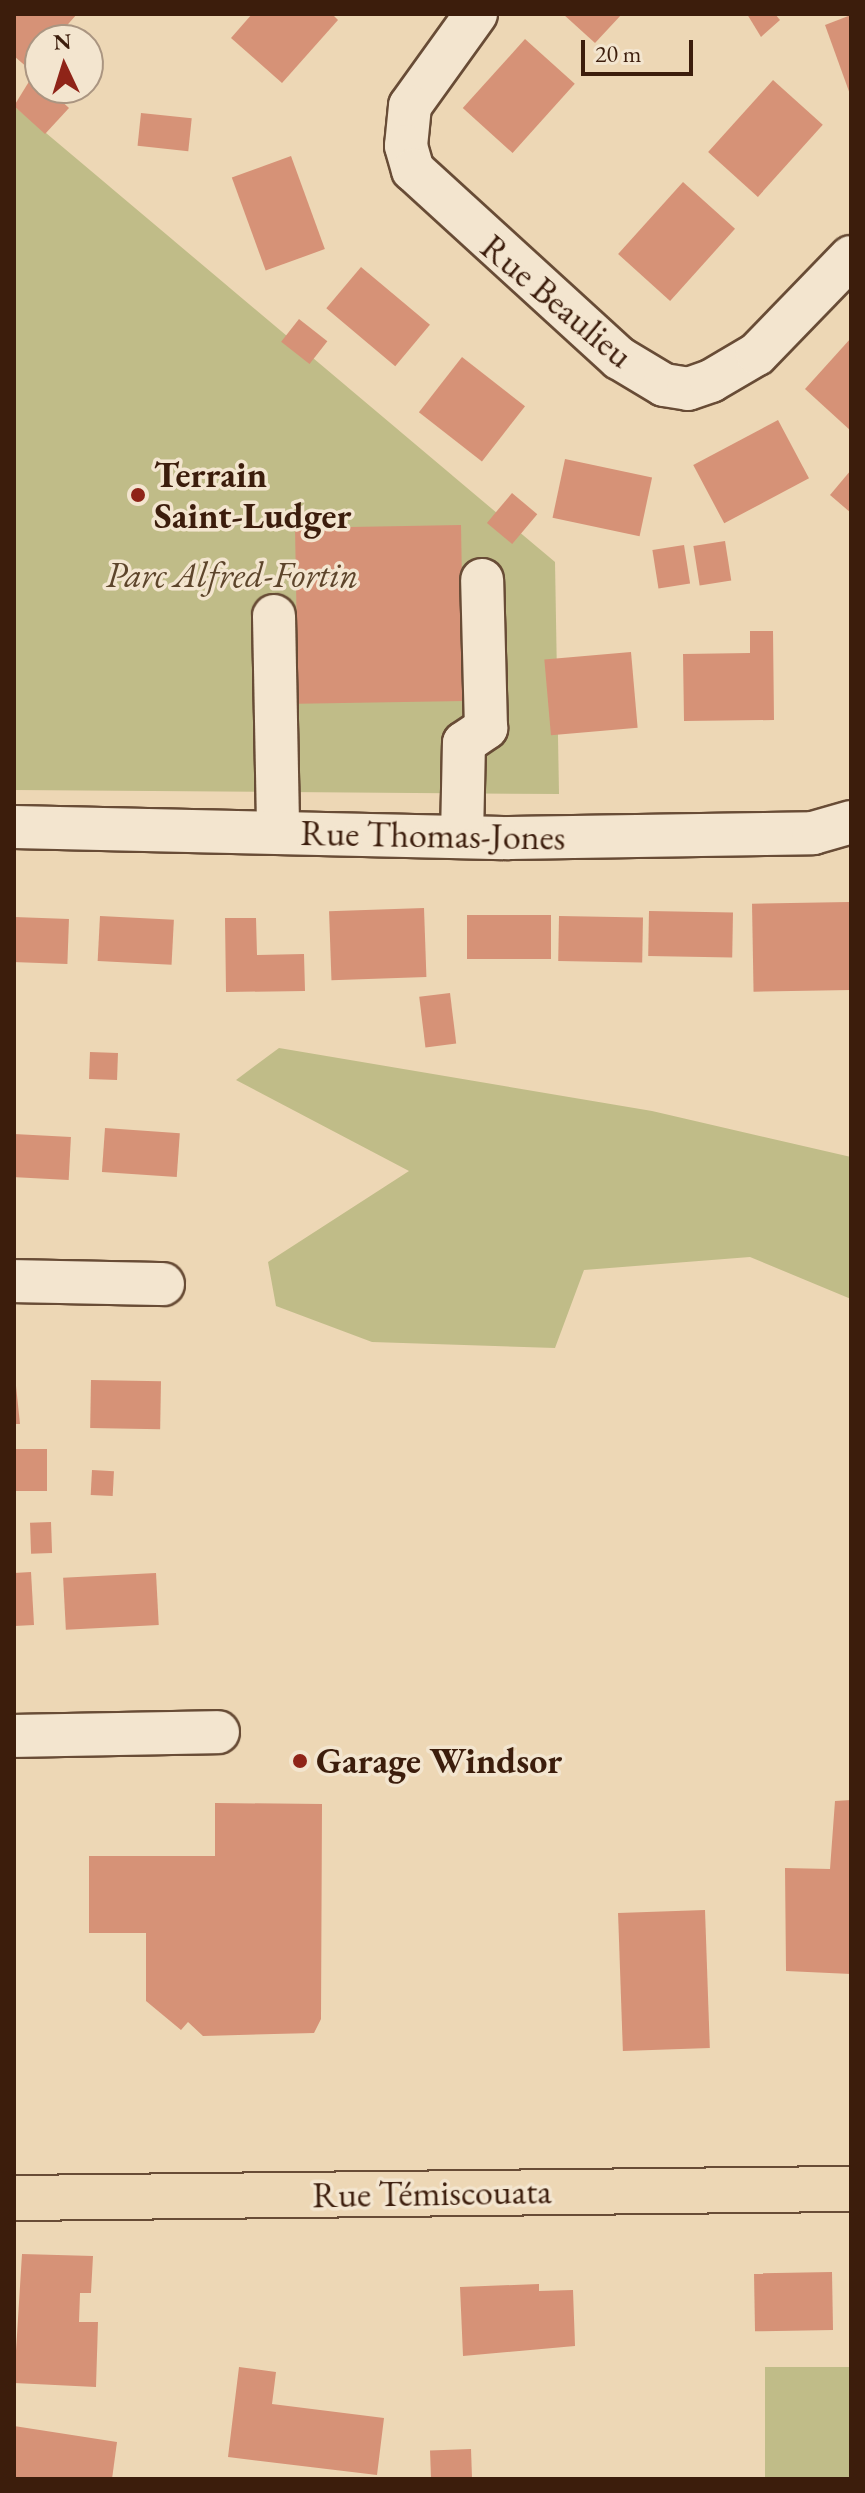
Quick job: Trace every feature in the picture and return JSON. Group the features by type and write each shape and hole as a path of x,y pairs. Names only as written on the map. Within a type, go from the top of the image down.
{"main road":[{"name":"Rue Témiscouata","path":"14,2198 851,2189"}],"street":[{"name":"Rue Beaulieu","path":"476,14 410,106 406,146 413,170 619,358 664,385 688,389 711,381 757,354 851,257"},
{"path":"462,837 464,743 486,728 482,580"},
{"path":"274,616 278,833"},
{"name":"Rue Thomas-Jones","path":"14,827 462,837 813,833 851,822"},
{"path":"14,1281 163,1284"},
{"path":"14,1736 218,1732"}],"green space":[{"name":"Parc Alfred-Fortin","path":"14,106 555,562 559,794 14,790"},
{"path":"279,1048 652,1111 851,1157 851,1299 750,1257 584,1270 555,1348 372,1342 276,1306 268,1262 409,1171 236,1080"},
{"path":"765,2367 851,2367 851,2479 765,2479"}],"building":[{"path":"14,14 77,14 68,24 24,24 24,65 14,56"},
{"path":"252,14 332,14 338,20 282,83 231,38"},
{"path":"563,14 622,14 595,43"},
{"path":"747,14 775,14 780,20 761,37"},
{"path":"851,15 851,97 825,25"},
{"path":"525,39 575,84 513,153 463,108"},
{"path":"773,80 823,125 758,197 708,152"},
{"path":"24,90 24,104 65,104 69,108 45,134 14,106"},
{"path":"141,113 192,118 188,151 138,146"},
{"path":"291,156 325,249 266,271 232,178"},
{"path":"683,182 735,229 670,301 618,254"},
{"path":"361,267 430,325 395,366 326,308"},
{"path":"299,319 327,341 310,364 281,342"},
{"path":"851,338 851,431 805,389"},
{"path":"462,357 525,406 482,461 419,412"},
{"path":"778,420 809,478 724,523 693,465"},
{"path":"565,459 652,478 640,536 553,518"},
{"path":"851,470 851,513 830,495"},
{"path":"512,493 537,514 512,544 487,523"},
{"path":"461,525 464,701 298,704 295,528"},
{"path":"725,541 731,581 700,586 693,546"},
{"path":"684,545 690,584 658,589 652,550"},
{"path":"750,631 773,631 774,720 684,721 683,654 750,653"},
{"path":"631,652 638,728 551,735 544,660"},
{"path":"849,902 851,990 754,992 752,904"},
{"path":"424,908 426,977 331,980 329,911"},
{"path":"649,911 733,912 732,957 648,956"},
{"path":"467,915 551,915 551,959 467,959"},
{"path":"100,916 174,920 172,965 98,961"},
{"path":"559,916 643,917 642,962 558,961"},
{"path":"14,917 69,919 67,964 14,962"},
{"path":"225,918 256,918 257,955 304,954 305,991 226,992"},
{"path":"450,993 456,1044 425,1047 419,997"},
{"path":"90,1052 118,1053 117,1080 89,1079"},
{"path":"105,1128 180,1133 177,1177 102,1172"},
{"path":"14,1134 71,1137 69,1180 14,1177"},
{"path":"14,1367 20,1424 14,1424"},
{"path":"91,1380 161,1381 160,1429 90,1428"},
{"path":"14,1449 47,1449 47,1491 14,1491"},
{"path":"92,1470 114,1471 113,1496 91,1495"},
{"path":"51,1522 52,1553 31,1554 30,1523"},
{"path":"31,1572 34,1625 14,1626 14,1573"},
{"path":"156,1573 159,1625 66,1630 63,1578"},
{"path":"851,1800 851,1974 786,1971 785,1868 830,1869 835,1801"},
{"path":"215,1803 322,1804 321,2019 314,2033 203,2036 188,2022 181,2030 146,2001 146,1933 89,1933 89,1856 215,1856"},
{"path":"705,1910 710,2048 623,2051 618,1913"},
{"path":"22,2254 93,2256 91,2293 80,2293 79,2322 98,2322 96,2387 14,2383"},
{"path":"832,2272 833,2330 755,2331 754,2273"},
{"path":"539,2284 539,2291 573,2290 575,2346 463,2356 460,2287"},
{"path":"239,2367 276,2372 272,2404 384,2418 377,2475 228,2457"},
{"path":"14,2426 117,2442 112,2479 14,2479"},
{"path":"471,2449 472,2479 431,2479 430,2450"}],"place":[{"name":"Terrain Saint-Ludger","path":"138,495"},
{"name":"Garage Windsor","path":"300,1761"}]}
